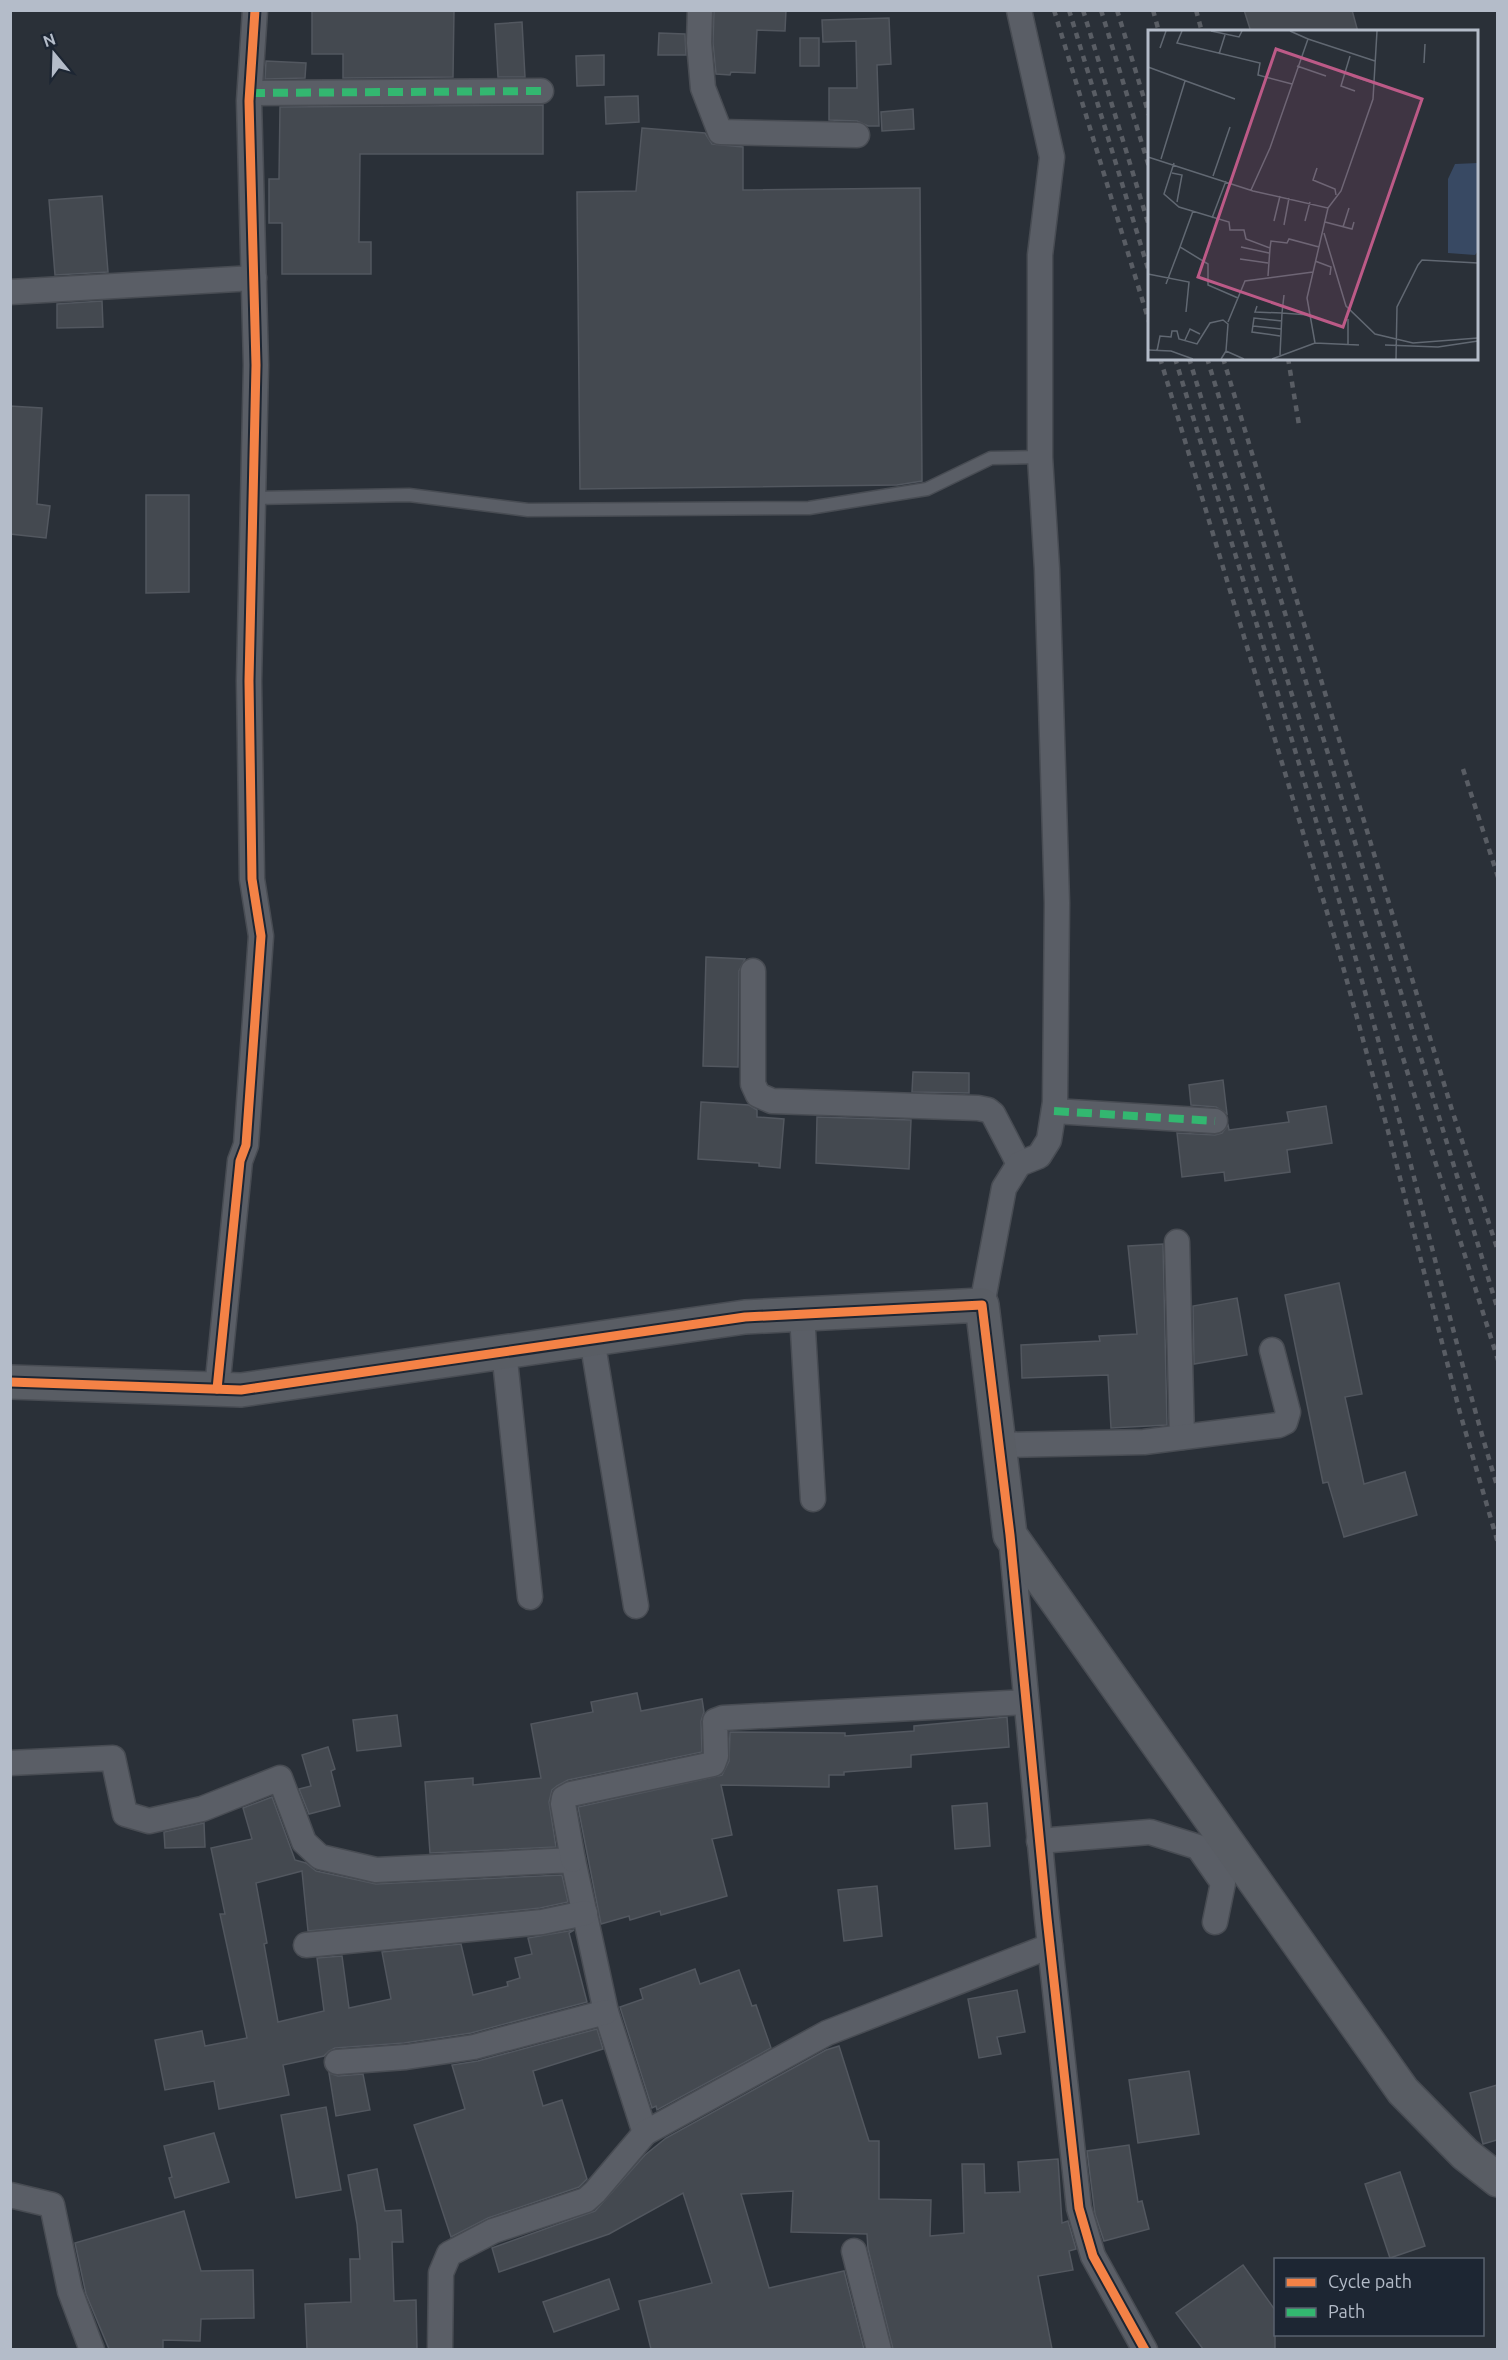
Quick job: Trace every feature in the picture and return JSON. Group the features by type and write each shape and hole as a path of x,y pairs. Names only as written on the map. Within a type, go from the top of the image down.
{"street":[{"path":"217,1389 240,1161 246,1145 261,936 252,868 249,681 256,365 250,93 255,10"},
{"path":"700,10 699,43 703,88 720,132 857,135"},
{"path":"1019,10 1052,157 1040,255 1040,457 1047,569 1057,903 1054,1111 1049,1140 1039,1156 1019,1164 1004,1188 982,1305 1011,1535 1039,1841 1078,2208 1093,2256 1145,2349"},
{"path":"250,93 541,90"},
{"path":"10,292 254,278"},
{"path":"753,971 753,1084 758,1095 772,1101 988,1110 993,1114 1019,1164"},
{"path":"1054,1111 1215,1121"},
{"path":"1177,1242 1182,1437"},
{"path":"10,1382 241,1390 745,1317 982,1305"},
{"path":"802,1314 813,1499"},
{"path":"591,1339 636,1606"},
{"path":"999,1445 1144,1442 1285,1422 1288,1412 1272,1350"},
{"path":"504,1352 530,1597"},
{"path":"1011,1535 1403,2091 1465,2154 1497,2180"},
{"path":"645,2133 606,2012 573,1860 563,1804 564,1798 571,1794 712,1764 716,1756 715,1721 723,1718 1026,1702"},
{"path":"10,1763 113,1758 125,1814 149,1821 202,1809 280,1778 304,1842 320,1857 376,1870 573,1860"},
{"path":"1039,1841 1150,1832 1198,1847 1223,1883 1215,1922"},
{"path":"306,1945 542,1922 585,1913"},
{"path":"440,2349 441,2273 448,2254 493,2231 586,2200 645,2133 827,2033 1050,1946"},
{"path":"337,2062 406,2057 474,2046 606,2012"},
{"path":"10,2195 52,2205 70,2291 92,2349"},
{"path":"854,2251 879,2349"}],"lane":[{"path":"253,498 409,495 528,510 809,508 927,489 991,458 1040,457"}],"building":[{"path":"312,10 454,10 453,77 343,78 343,54 312,54"},
{"path":"714,10 786,10 785,31 757,30 755,73 716,74 713,43"},
{"path":"1244,10 1352,10 1357,30 1250,30"},
{"path":"889,18 891,64 877,65 879,126 868,126 857,121 829,120 829,88 857,88 856,41 823,42 822,20"},
{"path":"522,22 525,77 498,77 495,24"},
{"path":"659,33 685,34 686,55 658,55"},
{"path":"800,38 819,38 819,66 800,66"},
{"path":"604,55 604,85 577,86 576,56"},
{"path":"266,61 306,63 305,78 265,79"},
{"path":"638,96 639,122 606,124 605,97"},
{"path":"543,105 543,154 360,154 359,242 371,242 371,274 282,274 282,223 269,223 269,179 279,179 280,107"},
{"path":"913,109 914,129 882,131 881,112"},
{"path":"642,128 705,133 712,144 743,147 743,190 920,188 922,481 897,485 580,489 577,192 636,191"},
{"path":"102,196 108,272 55,275 49,200"},
{"path":"102,301 103,327 57,328 57,304"},
{"path":"10,406 42,408 37,504 50,506 46,538 10,534"},
{"path":"146,495 189,495 189,592 146,593"},
{"path":"706,957 745,959 739,971 738,1067 703,1066"},
{"path":"913,1072 969,1073 969,1093 912,1092"},
{"path":"1223,1080 1227,1114 1216,1107 1191,1105 1189,1085"},
{"path":"701,1102 749,1105 757,1110 757,1117 784,1119 780,1168 759,1166 759,1163 698,1159"},
{"path":"1326,1106 1332,1143 1287,1150 1290,1172 1225,1181 1224,1172 1182,1177 1177,1133 1215,1135 1222,1133 1228,1125 1229,1130 1289,1122 1287,1112"},
{"path":"817,1117 911,1120 909,1169 816,1163"},
{"path":"1163,1244 1167,1425 1111,1428 1108,1375 1022,1378 1021,1345 1100,1341 1099,1336 1137,1334 1128,1246"},
{"path":"1339,1283 1362,1394 1345,1397 1364,1484 1405,1472 1417,1515 1344,1537 1328,1482 1323,1483 1285,1295"},
{"path":"1237,1298 1247,1355 1194,1364 1193,1306"},
{"path":"637,1693 641,1711 702,1699 704,1712 701,1721 702,1752 568,1780 557,1786 552,1790 549,1802 556,1847 430,1853 425,1782 473,1778 473,1785 541,1778 531,1724 593,1712 591,1702"},
{"path":"397,1715 401,1746 357,1751 353,1720"},
{"path":"1007,1717 1009,1747 911,1755 911,1767 829,1775 829,1787 721,1785 732,1835 712,1839 727,1896 661,1915 660,1911 630,1920 629,1916 601,1924 578,1807 722,1775 729,1761 730,1732 845,1733 845,1736 914,1731 914,1726"},
{"path":"328,1747 335,1769 331,1771 340,1806 309,1814 299,1789 311,1786 302,1755"},
{"path":"272,1797 295,1860 306,1863 316,1871 376,1884 562,1875 568,1902 540,1908 308,1931 302,1871 256,1883 278,2022 324,2011 317,1958 342,1956 349,2008 391,1999 382,1952 461,1944 473,1995 508,1986 507,1982 520,1978 515,1958 532,1954 528,1938 574,1930 569,1933 587,2002 471,2033 404,2043 335,2048 324,2056 283,2065 289,2095 219,2109 214,2081 165,2090 155,2040 202,2031 205,2046 247,2038 220,1914 225,1914 211,1848 252,1839 243,1808"},
{"path":"987,1803 990,1846 955,1849 952,1806"},
{"path":"204,1823 205,1847 165,1848 164,1832"},
{"path":"877,1886 882,1936 844,1941 838,1890"},
{"path":"695,1969 700,1984 739,1970 752,2006 756,2005 771,2048 657,2110 656,2106 652,2108 620,2007 643,1999 640,1989"},
{"path":"1017,1990 1025,2032 997,2037 1001,2054 979,2058 968,1999"},
{"path":"597,2029 603,2049 533,2071 543,2106 562,2100 587,2179 579,2187 488,2218 451,2237 414,2125 465,2109 452,2065 478,2061"},
{"path":"839,2046 869,2141 879,2141 879,2199 931,2200 930,2236 964,2233 962,2164 984,2164 985,2193 1020,2192 1018,2162 1058,2159 1062,2223 1068,2221 1076,2249 1069,2251 1073,2270 1038,2276 1052,2349 893,2349 868,2249 867,2234 791,2232 793,2191 741,2194 769,2288 844,2271 864,2349 651,2349 639,2301 712,2283 683,2193 609,2234 499,2272 492,2248 595,2211 645,2155 666,2138 826,2050"},
{"path":"1189,2071 1199,2134 1138,2143 1129,2080"},
{"path":"329,2073 338,2076 363,2074 370,2110 336,2116"},
{"path":"1497,2085 1497,2140 1483,2144 1470,2093"},
{"path":"326,2107 341,2190 296,2198 281,2115"},
{"path":"214,2133 229,2182 175,2198 164,2146"},
{"path":"1129,2145 1138,2202 1142,2201 1149,2229 1104,2241 1095,2214 1087,2151"},
{"path":"377,2169 385,2211 401,2210 403,2242 392,2242 394,2301 416,2300 417,2349 307,2349 305,2304 351,2302 350,2259 360,2259 357,2224 348,2175"},
{"path":"1400,2172 1425,2246 1390,2258 1365,2184"},
{"path":"184,2211 201,2271 253,2270 254,2318 201,2319 200,2341 163,2340 163,2349 109,2349 86,2294 75,2243"},
{"path":"1243,2265 1274,2309 1275,2349 1203,2349 1176,2313"},
{"path":"609,2279 619,2309 554,2332 543,2302"}],"railway":[{"path":"1054,10 1148,318"},
{"path":"1069,10 1148,268"},
{"path":"1083,10 1148,222"},
{"path":"1101,10 1148,163"},
{"path":"1117,10 1148,111"},
{"path":"1153,10 1158,30"},
{"path":"1196,10 1201,30"},
{"path":"1161,360 1339,952 1388,1131 1460,1413 1498,1543"},
{"path":"1176,360 1324,846 1498,1489"},
{"path":"1190,360 1422,1120 1498,1360"},
{"path":"1208,360 1498,1310"},
{"path":"1224,360 1452,1110 1498,1251"},
{"path":"1288,360 1299,425"},
{"path":"1463,769 1498,877"}],"marked path":[{"path":"250,93 541,91"},
{"path":"1054,1111 1215,1121"}],"cycle path":[{"path":"217,1389 240,1161 246,1145 261,936 252,879 249,681 256,365 249,101 255,10"},
{"path":"10,1382 241,1390 745,1317 982,1305 1010,1535 1047,1918 1079,2208 1093,2256 1145,2350"}]}
